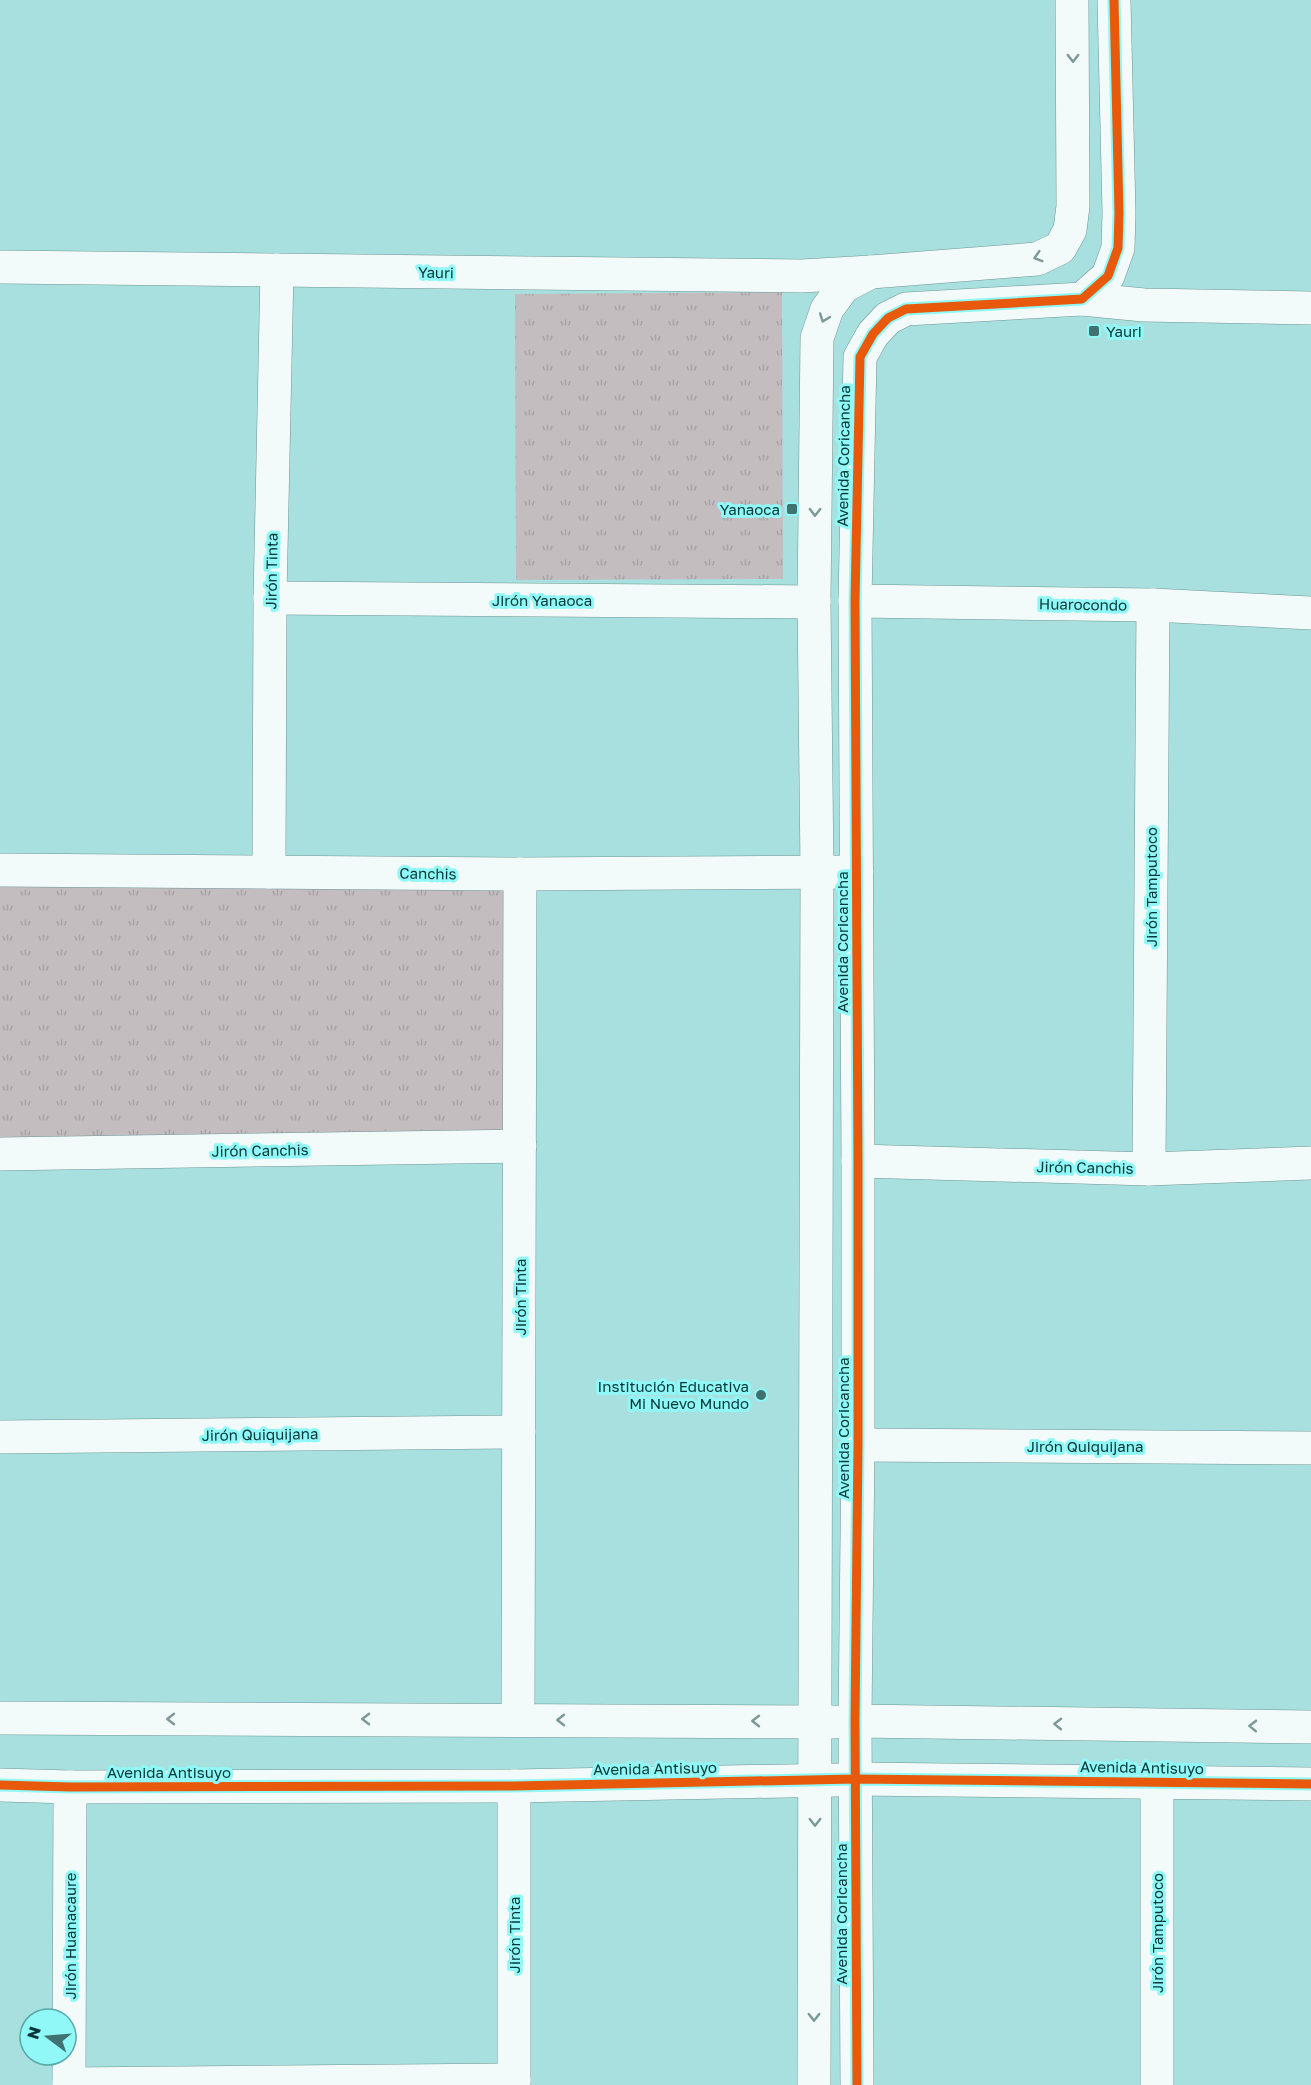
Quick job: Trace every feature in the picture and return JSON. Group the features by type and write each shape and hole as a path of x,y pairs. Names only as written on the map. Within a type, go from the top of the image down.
{"street":[{"name":"Avenida Coricancha","path":"814,2085 817,871 814,602 817,338 827,309 844,286 872,272 1037,259 1060,248 1070,230 1073,206 1072,0"},
{"path":"1082,299 1108,276 1118,248 1114,0"},
{"name":"Yauri","path":"0,267 802,276 872,272"},
{"name":"Jirón Tinta","path":"269,872 270,598 277,270"},
{"name":"Avenida Coricancha","path":"857,2085 855,1721 858,1161 855,602 860,357 873,334 888,318 906,309 1082,299"},
{"path":"1082,299 1144,305 1311,308"},
{"name":"Jirón Yanaoca","path":"270,598 814,602"},
{"name":"Huarocondo","path":"855,602 1153,605 1311,613"},
{"name":"Jirón Tamputoco","path":"1149,1169 1153,605"},
{"name":"Canchis","path":"0,870 520,874 857,872"},
{"name":"Jirón Tinta","path":"518,1720 520,874"},
{"name":"Jirón Canchis","path":"0,1154 520,1146"},
{"name":"Jirón Canchis","path":"858,1161 1149,1169 1311,1163"},
{"name":"Jirón Quiquijana","path":"0,1437 519,1432"},
{"name":"Jirón Quiquijana","path":"858,1445 1311,1448"},
{"path":"0,1718 855,1721 1311,1727"},
{"name":"Avenida Antisuyo","path":"0,1785 70,1787 514,1786 855,1779 1311,1784"},
{"name":"Jirón Tamputoco","path":"1157,1782 1157,2085"},
{"name":"Jirón Tinta","path":"514,1786 514,2082"},
{"name":"Jirón Huanacaure","path":"69,2085 70,1787"},
{"path":"69,2085 514,2082"}],"green space":[{"path":"782,292 783,579 516,580 515,294"},
{"path":"0,879 511,884 511,1137 0,1146"}],"cycle path":[{"path":"857,2085 855,1721 858,1161 855,601 860,357 873,334 888,318 906,309 1082,299 1108,276 1118,248 1119,213 1114,0"},
{"path":"0,1785 70,1787 514,1786 855,1779 1311,1784"}],"place":[{"name":"Yauri","path":"1094,331"},
{"name":"Yanaoca","path":"792,509"},
{"name":"Institución Educativa Mi Nuevo Mundo","path":"761,1395"}]}
